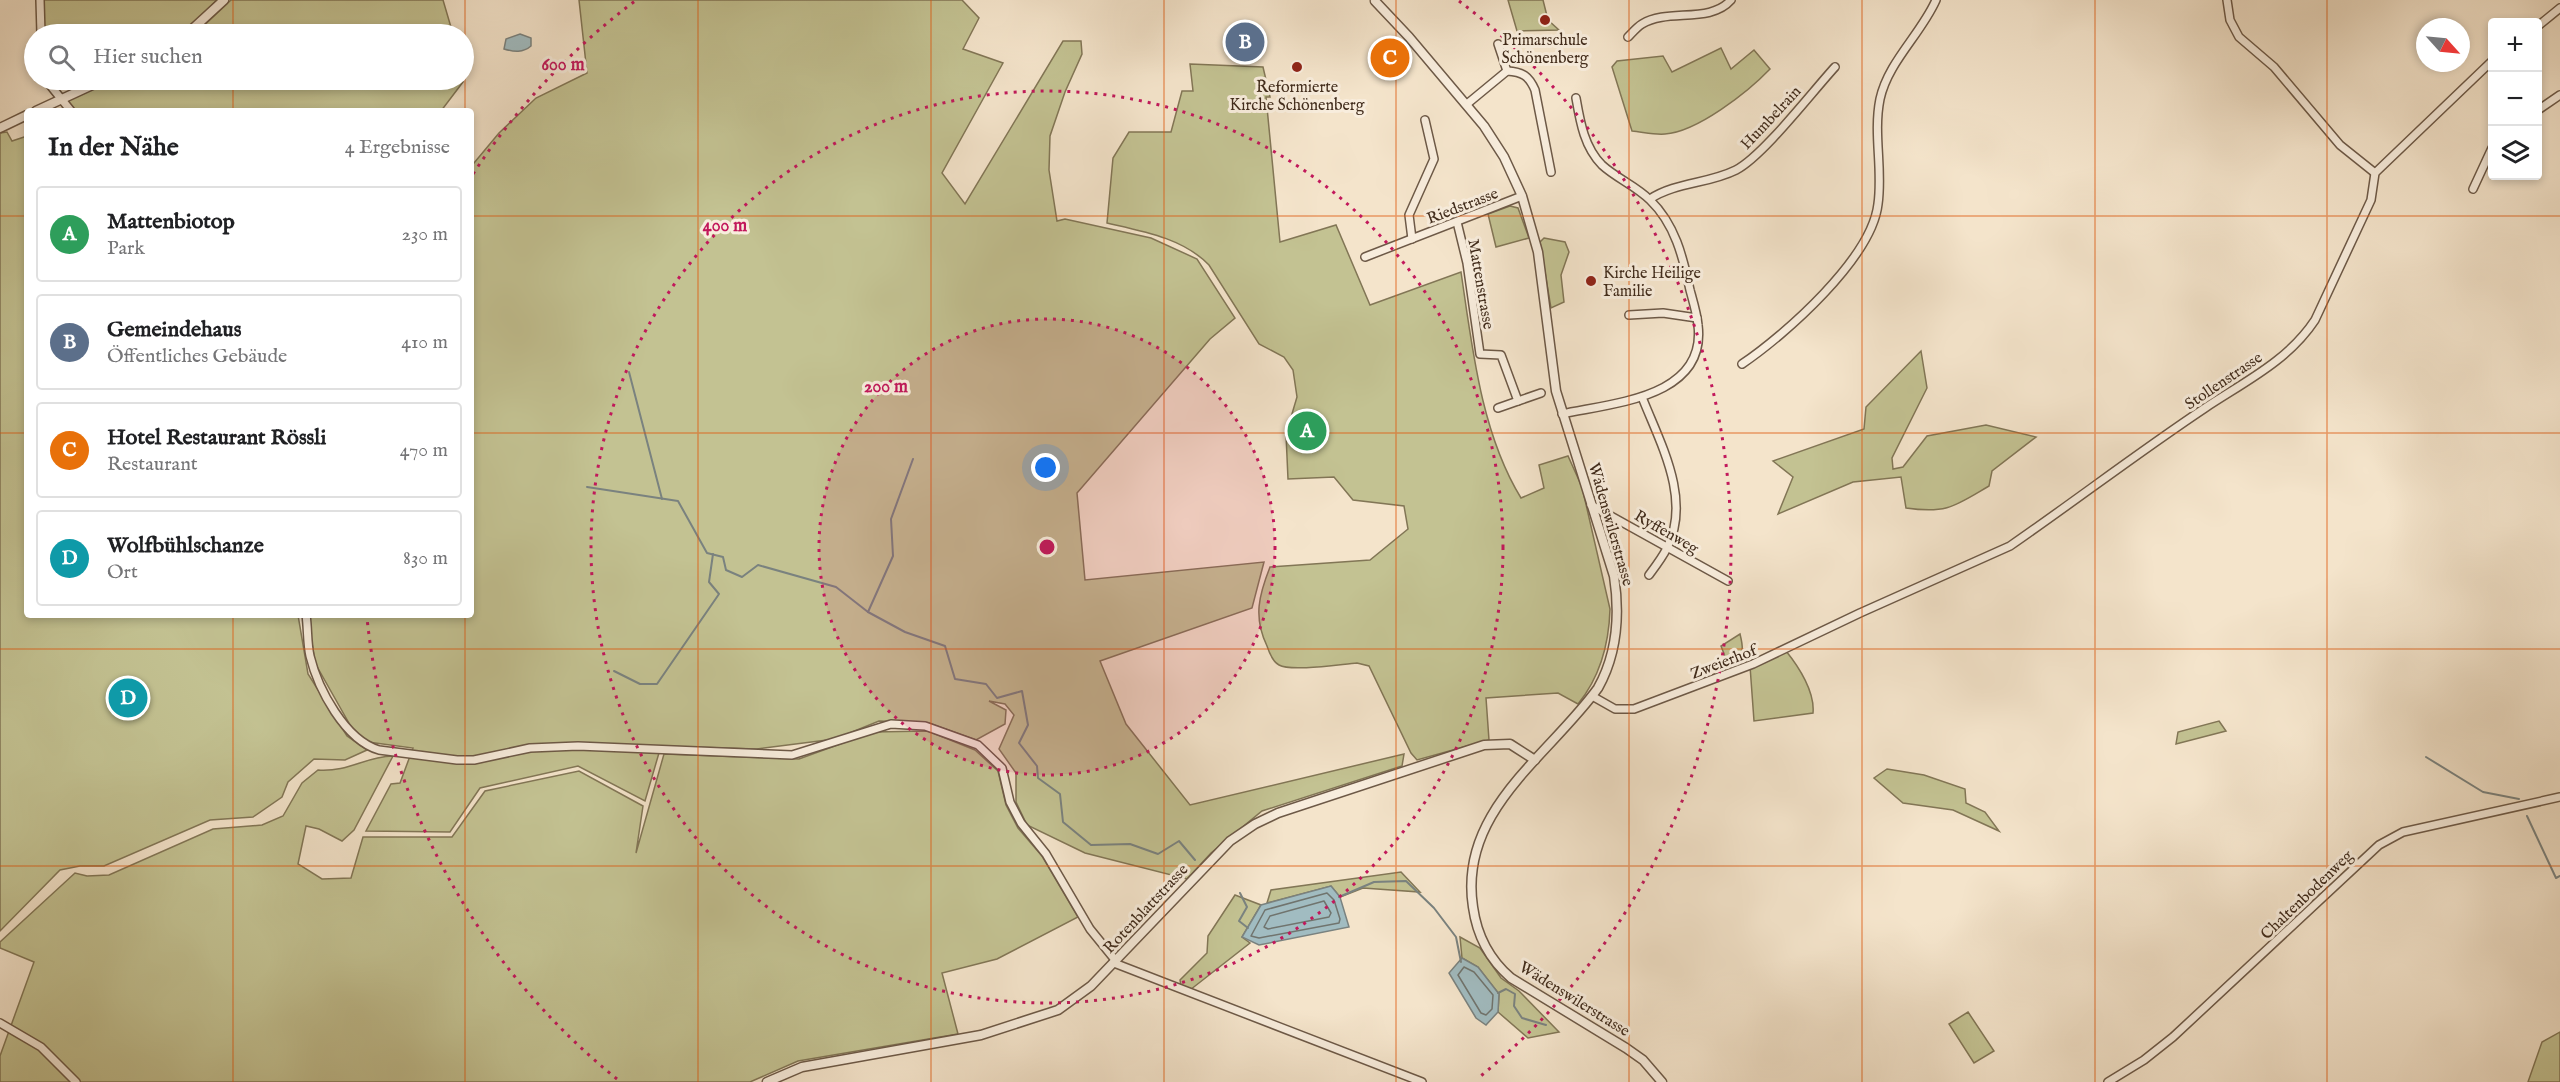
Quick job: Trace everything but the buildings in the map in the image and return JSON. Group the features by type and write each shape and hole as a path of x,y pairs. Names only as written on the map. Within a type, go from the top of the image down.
{"street":[{"path":"39,0 40,24"},
{"path":"198,24 224,0"},
{"name":"Wädenswilerstrasse","path":"1374,0 1467,104 1504,157 1522,196 1538,252 1551,366 1562,414 1614,576 1618,610 1607,669 1592,696 1502,798 1480,835 1472,865 1471,892 1479,933 1496,963 1517,983 1626,1048 1643,1060 1662,1082"},
{"path":"1628,37 1641,24 1686,13 1720,10 1731,0"},
{"path":"1742,364 1768,347 1847,268 1873,223 1878,206 1877,121 1880,98 1898,62 1926,20 1935,0"},
{"path":"2227,0 2230,20 2239,37 2274,66 2340,144 2374,173 2488,66"},
{"path":"2542,24 2560,8"},
{"path":"1498,44 1507,71"},
{"name":"Humbelrain","path":"1650,199 1671,188 1716,179 1739,168 1762,148 1835,67"},
{"path":"1467,104 1507,71 1519,72 1530,78 1535,90 1551,172"},
{"path":"54,90 68,108"},
{"path":"42,108 81,90"},
{"path":"2542,107 2560,95"},
{"path":"1562,414 1642,397 1666,388 1687,372 1696,351 1698,327 1683,255 1670,226 1650,199 1602,165 1591,150 1580,124 1576,98"},
{"path":"0,128 24,116"},
{"name":"Riedstrasse","path":"1412,239 1409,215 1434,159 1425,120"},
{"path":"2473,189 2488,158"},
{"name":"Stollenstrasse","path":"1860,613 2010,546 2277,360 2304,335 2315,320 2371,200 2374,173"},
{"name":"Riedstrasse","path":"1365,257 1522,196"},
{"name":"Mattenstrasse","path":"1457,222 1467,263 1480,354 1501,355 1518,401"},
{"path":"1629,315 1663,313 1696,318"},
{"path":"1498,408 1541,393"},
{"path":"1642,397 1671,471 1677,501 1675,525 1667,548 1649,575"},
{"name":"Ryffenweg","path":"1591,506 1728,581"},
{"name":"Zweierhof","path":"1592,696 1615,709 1634,710 1753,664 1860,613"},
{"path":"306,618 310,655 332,705 351,734 367,747 378,750 457,760 530,748 578,746 792,755 811,751 874,727 908,724 941,730 978,745 1002,768 1010,802 1021,823 1046,854 1090,929 1115,962 1422,1082"},
{"name":"Rotenblattstrasse","path":"767,1082 801,1067 948,1041 1037,1019 1077,998 1115,962 1230,842 1254,824 1278,813 1444,756 1484,745 1510,744 1536,760"},
{"name":"Chaltenbodenweg","path":"2108,1082 2144,1060 2173,1037 2379,845 2403,832 2560,797"},
{"path":"0,1023 30,1040 76,1082"}],"shaded area":[{"path":"40,0 217,0 191,24 41,24"},
{"path":"231,0 443,0 450,24 206,24"},
{"path":"579,0 962,0 979,18 963,49 1003,63 942,173 965,204 1063,41 1081,41 1082,54 1065,92 1050,136 1049,170 1057,221 1065,219 1151,238 1197,259 1235,318 1210,339 1077,493 1085,580 1264,562 1252,608 1100,661 1126,724 1190,805 1404,754 1402,766 1262,811 1211,853 1187,879 1085,853 1027,825 1016,802 1016,773 999,749 1014,715 1005,704 989,701 1006,710 1005,724 976,740 929,723 879,721 835,739 757,749 661,746 645,801 578,766 480,788 450,832 366,831 391,784 400,783 413,748 368,742 354,732 315,663 308,618 474,618 474,163 499,133 536,98 587,73"},
{"path":"1508,0 1543,0 1548,20 1559,30 1517,31"},
{"path":"1721,48 1731,69 1754,50 1770,69 1736,99 1692,126 1665,134 1632,131 1612,67 1617,61 1663,56 1672,72"},
{"path":"1190,64 1263,67 1270,97 1266,97 1280,242 1336,225 1370,305 1461,272 1474,359 1487,417 1507,473 1521,498 1544,488 1539,465 1568,456 1582,487 1610,609 1608,635 1602,660 1586,694 1578,704 1558,693 1486,698 1489,740 1417,760 1411,753 1369,666 1357,663 1294,668 1277,664 1272,657 1263,635 1259,616 1263,587 1270,567 1370,560 1408,529 1404,506 1353,500 1334,477 1288,479 1286,434 1297,397 1293,370 1284,357 1259,344 1209,265 1199,256 1175,242 1107,223 1113,158 1129,132 1171,132 1182,91 1193,91"},
{"path":"86,90 457,90 443,108 73,108 67,100"},
{"path":"7,132 12,141 24,137 24,618 299,618 308,674 347,736 367,750 345,760 314,759 288,782 282,797 253,817 210,820 104,866 80,866 60,870 0,931 0,133"},
{"path":"1510,206 1518,208 1529,238 1496,247 1488,214"},
{"path":"1544,238 1565,242 1569,252 1561,275 1564,302 1551,308 1540,242"},
{"path":"1921,351 1927,388 1892,458 1893,469 1903,467 1927,436 1986,425 2036,437 1992,471 1989,486 1950,507 1931,510 1906,508 1901,477 1853,482 1778,514 1793,477 1773,461 1864,429 1866,407"},
{"path":"1740,634 1742,646 1740,656 1733,661 1726,659 1721,646"},
{"path":"1786,651 1809,688 1813,713 1754,721 1750,666"},
{"path":"2219,721 2226,731 2176,744 2178,732"},
{"path":"928,731 975,750 998,771 1006,805 1018,828 1042,856 1078,917 997,959 942,973 958,1034 798,1061 750,1082 0,1082 0,1056 34,962 0,948 0,942 75,873 87,876 109,875 213,829 262,825 283,816 302,783 318,770 339,769 393,756 354,830 342,841 319,829 306,826 298,864 322,879 351,878 363,837 452,837 485,791 579,771 643,806 636,853 664,754 799,759 873,732"},
{"path":"1887,769 1924,775 1965,789 1966,803 1985,812 1999,831 1953,810 1903,803 1874,778"},
{"path":"1401,872 1420,892 1363,888 1340,897 1331,886 1267,903 1271,890"},
{"path":"1235,895 1261,905 1242,937 1250,943 1190,990 1181,986 1180,980 1207,953 1208,936"},
{"path":"1460,937 1480,948 1501,978 1519,991 1559,1032 1528,1038 1498,1012 1499,994 1478,967 1462,958"},
{"path":"1968,1012 1994,1051 1974,1063 1949,1024"},
{"path":"2560,1032 2560,1082 2528,1082 2542,1042"}],"water":[{"path":"520,34 531,38 531,46 518,51 504,49 506,39"},
{"path":"1331,886 1340,897 1349,927 1259,945 1242,937 1261,905"},
{"path":"1462,958 1478,967 1499,994 1498,1012 1486,1025 1476,1018 1449,973"}],"waterway":[{"path":"629,372 662,499"},
{"path":"868,612 893,556 891,519 913,459"},
{"path":"587,487 678,501 707,553 723,557 726,570 742,577 758,565 836,587 868,612 905,632 945,646 955,679 986,684 997,698 1022,691 1028,725 1019,743 1037,766 1038,778 1060,794 1063,822 1091,845 1130,844 1158,854 1179,841 1195,860"},
{"path":"614,671 640,684 657,684 719,594 709,582 713,554"},
{"path":"2426,757 2483,792 2519,799"},
{"path":"2527,816 2556,878 2560,876"},
{"path":"1339,897 1374,882 1406,881 1434,908 1456,937 1461,962"},
{"path":"1240,893 1247,907 1239,921 1248,928"},
{"path":"1498,993 1506,989 1515,994 1514,1006 1522,1018 1546,1025"}],"place":[{"name":"Primarschule Schönenberg","path":"1545,20"},
{"name":"Gemeindehaus","path":"1245,42"},
{"name":"Hotel Restaurant Rössli","path":"1390,58"},
{"name":"Reformierte Kirche Schönenberg","path":"1297,67"},
{"name":"Kirche Heilige Familie","path":"1591,281"},
{"name":"Mattenbiotop","path":"1307,431"},
{"name":"Wolfbühlschanze","path":"128,698"}]}
